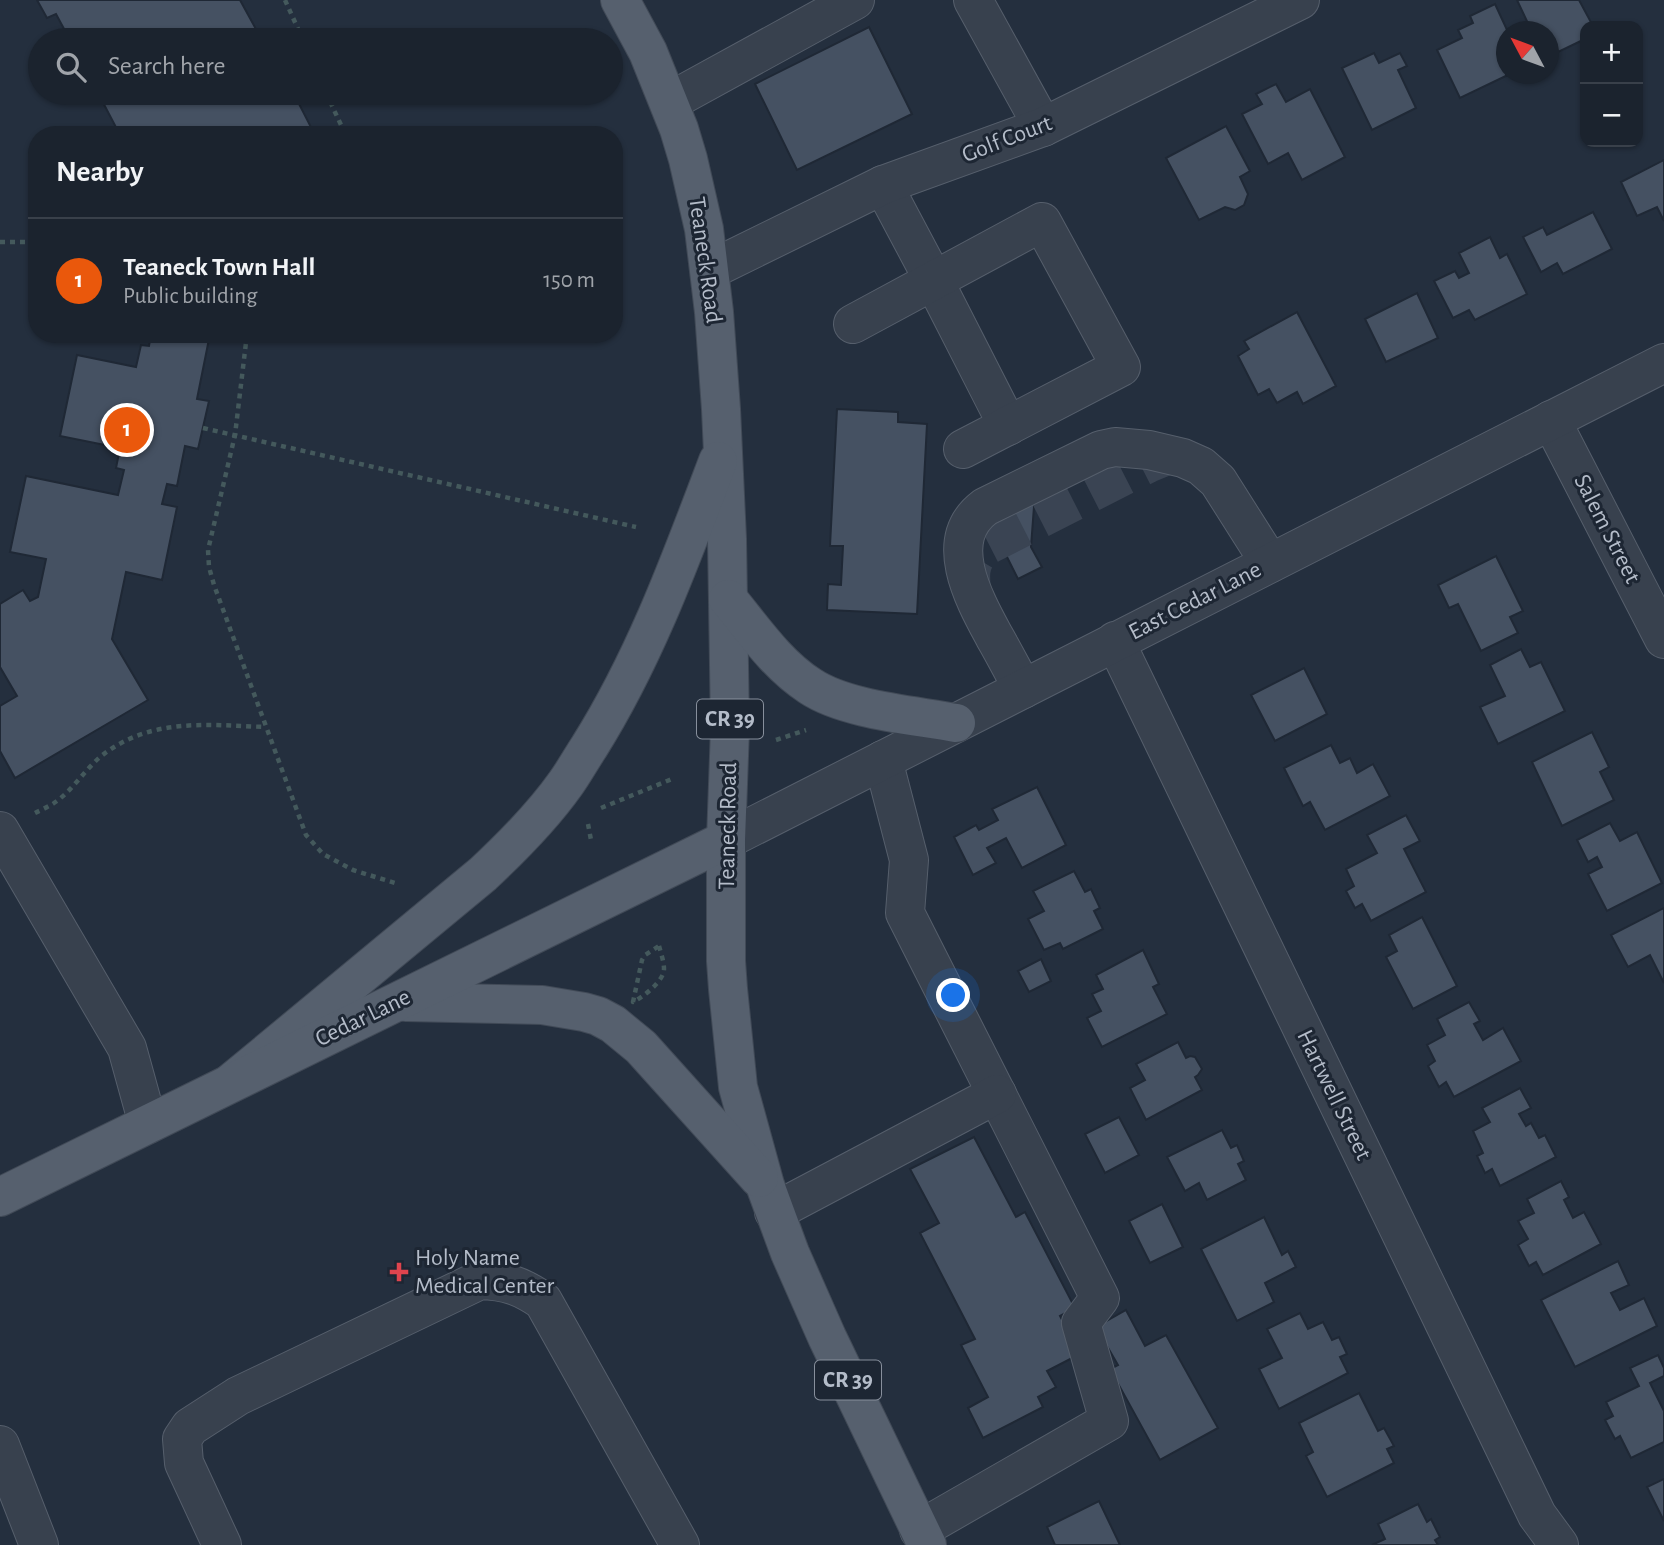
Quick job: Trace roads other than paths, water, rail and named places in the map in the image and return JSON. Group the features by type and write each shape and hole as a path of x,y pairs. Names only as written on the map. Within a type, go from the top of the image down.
{"main road":[{"name":"Teaneck Road","path":"620,0 648,52 669,102 688,159 710,270 723,450 728,599 730,728 726,961 738,1087 769,1198 827,1337 923,1538"},
{"path":"232,1082 483,874 546,809 567,782 623,689 661,609 723,450"},
{"path":"728,599 776,657 818,691 869,707 956,723"},
{"name":"Cedar Lane","path":"0,1197 726,840"},
{"path":"397,1002 542,1005 598,1016 641,1047 769,1198"}],"street":[{"path":"669,102 855,0"},
{"path":"973,0 1043,127"},
{"name":"Golf Court","path":"710,270 883,185 1043,127 1300,0"},
{"path":"883,185 1008,425"},
{"path":"853,324 1042,222 1121,367 963,449"},
{"name":"East Cedar Lane","path":"726,840 1664,363"},
{"name":"Salem Street","path":"1550,420 1664,639"},
{"path":"1023,689 977,604 965,569 963,549 967,530 976,513 985,507 1101,450 1115,447 1149,450 1189,460 1209,471 1270,563"},
{"name":"Hartwell Street","path":"1115,641 1537,1515 1559,1545"},
{"path":"883,760 909,860 905,913 1100,1298 1081,1322 1109,1421 923,1538"},
{"path":"0,831 127,1048 148,1124"},
{"path":"769,1198 997,1094"},
{"path":"222,1545 184,1464 182,1439 190,1427 238,1396 480,1280 505,1282 525,1289 543,1301 680,1545"},
{"path":"0,1445 38,1545"}],"tunnel":[{"path":"972,595 973,563 985,547 1170,455"}],"place":[{"name":"Teaneck Town Hall","path":"127,430"},
{"name":"Holy Name Medical Center","path":"399,1272"}]}
